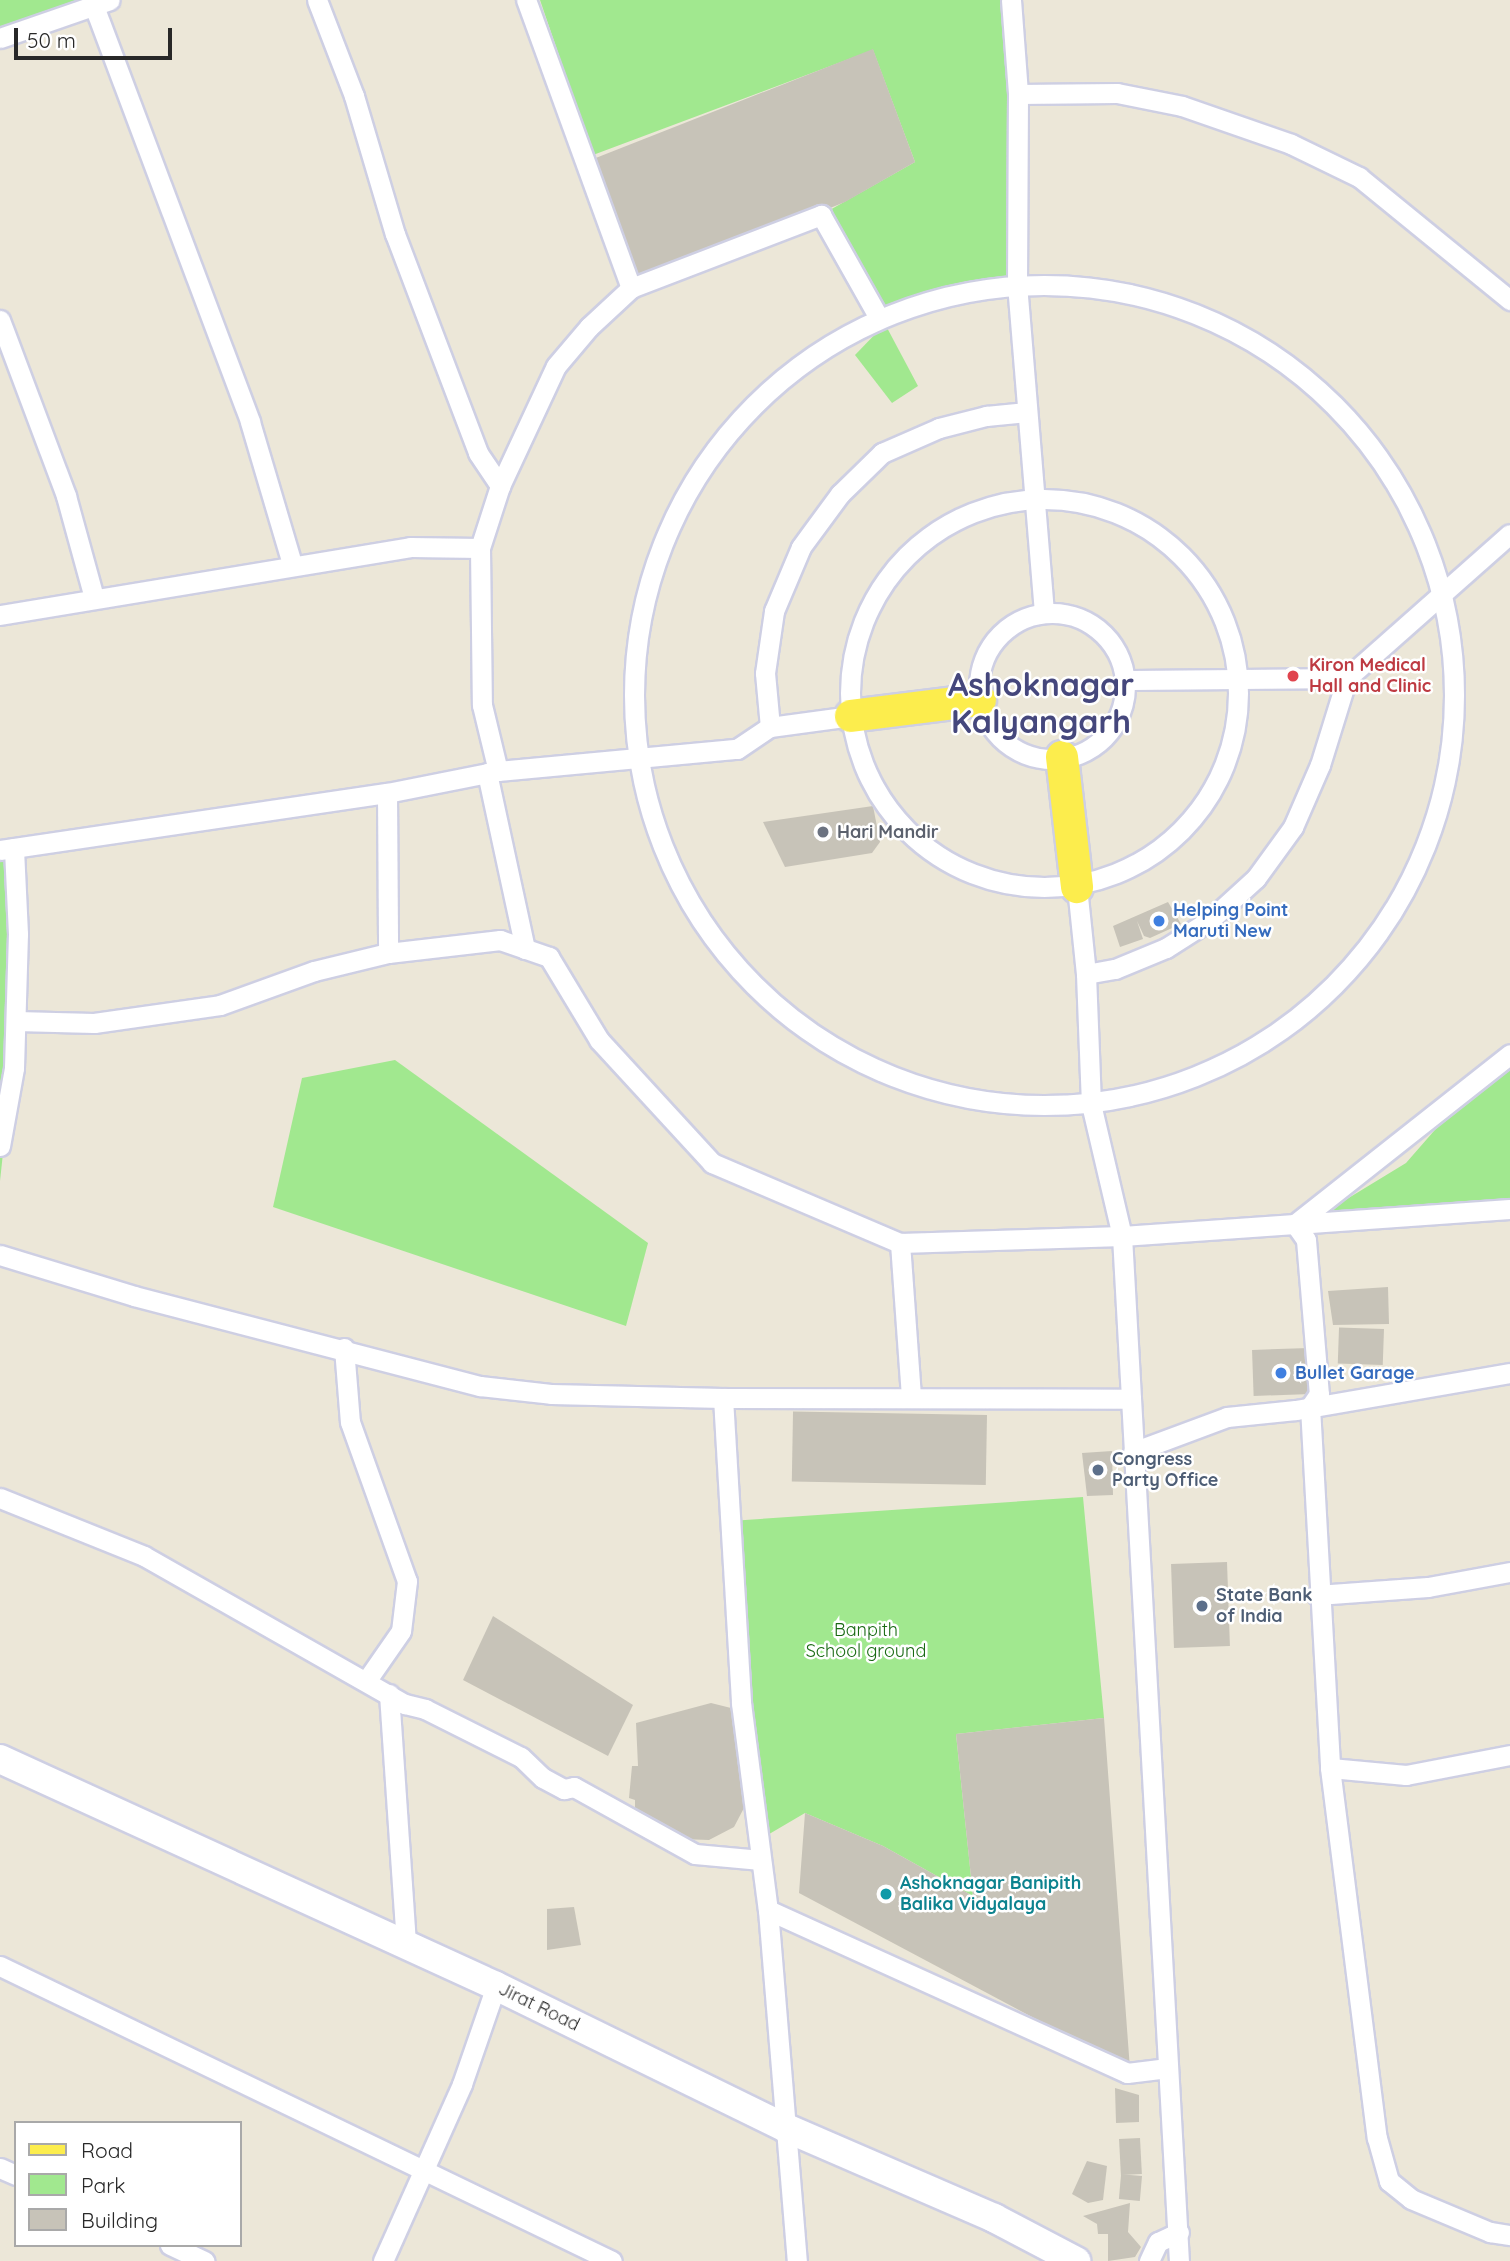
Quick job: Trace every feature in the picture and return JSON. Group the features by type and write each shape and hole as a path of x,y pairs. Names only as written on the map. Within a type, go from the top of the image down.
{"main road":[{"path":"850,716 980,700"},
{"path":"1062,757 1077,887"},
{"name":"Jirat Road","path":"0,1759 496,1986 786,2128 892,2171 1076,2261"}],"street":[{"path":"317,0 354,96 395,234 473,440 500,486"},
{"path":"526,0 631,288"},
{"path":"1011,0 1018,94 1017,284 1044,612"},
{"path":"0,38 102,3 250,422 292,564"},
{"path":"1018,94 1117,93 1182,106 1291,144 1359,177 1510,300"},
{"path":"524,948 482,705 480,548 500,486 556,366 589,327 631,288 821,215 879,318"},
{"path":"1017,284 1098,286 1177,305 1251,339 1316,387 1371,447 1413,517 1441,593 1454,692 1442,792 1407,886 1381,928 1324,994 1276,1034 1187,1080 1091,1104 1043,1106 947,1094 857,1061 806,1029 743,973 687,895 650,806 640,758 636,661 643,612 656,565 691,487 725,436 758,400 835,340 879,318 946,295 1017,284"},
{"path":"0,320 66,496 94,598"},
{"path":"770,727 765,673 774,611 801,547 840,494 883,453 939,428 986,416 1027,412"},
{"path":"1035,497 1085,501 1132,518 1173,546 1206,584 1229,630 1239,679 1236,728 1222,774 1196,816 1161,850 1119,874 1077,887 1020,887 970,874 926,848 889,811 863,766 850,716 850,676 858,637 873,600 895,566 924,538 958,517 995,503 1035,497"},
{"path":"1086,974 1115,969 1166,948 1210,920 1256,878 1293,827 1320,765 1347,678 1510,534"},
{"path":"0,615 292,564 410,547 480,548"},
{"path":"1044,612 1083,618 1112,643 1126,680 1116,723 1085,753 1043,760 1004,743 980,700 980,664 1004,628 1044,612"},
{"path":"1126,680 1347,678"},
{"path":"0,1146 14,1068 16,1021 7,849 387,793 492,772 737,749 770,727 850,716"},
{"path":"387,793 388,953"},
{"path":"1077,887 1086,974 1091,1104 1122,1236 1166,2068 1179,2261"},
{"path":"16,1021 94,1023 220,1005 314,971 388,953 500,940 549,957 599,1040 712,1163 900,1243 1122,1236 1510,1209"},
{"path":"1295,1224 1510,1054"},
{"path":"1295,1224 1306,1240 1319,1394 1310,1407 1317,1595 1330,1768 1377,2138 1389,2181 1411,2199 1490,2232 1510,2235"},
{"path":"900,1243 911,1398"},
{"path":"0,1255 134,1296 344,1348 480,1386 551,1394 723,1398 1131,1399"},
{"path":"344,1348 350,1422 407,1581 401,1631 367,1680"},
{"path":"1133,1452 1227,1417 1310,1407 1510,1373"},
{"path":"723,1398 741,1703 768,1910 797,2261"},
{"path":"0,1498 144,1556 389,1694 521,1757 543,1778 564,1789 574,1787 695,1854 761,1860"},
{"path":"1317,1595 1428,1587 1510,1572"},
{"path":"389,1694 406,1945"},
{"path":"1330,1768 1406,1775 1510,1755"},
{"path":"768,1910 1127,2073 1166,2068"},
{"path":"0,1966 612,2261"},
{"path":"383,2261 463,2084 496,1986"},
{"path":"1149,2261 1158,2242 1179,2232"},
{"path":"174,2247 205,2261"}],"green space":[{"path":"0,0 88,0 0,34"},
{"path":"540,0 1011,0 1017,284 953,293 879,318 821,215 915,162 873,50 593,155"},
{"path":"885,324 918,386 892,403 855,355"},
{"path":"14,848 14,1051 0,1181 0,850"},
{"path":"1510,1044 1510,1201 1319,1216 1406,1163"},
{"path":"395,1060 648,1243 626,1326 273,1207 302,1078"},
{"name":"Banpith School ground","path":"1083,1497 1104,1718 956,1734 973,1896 883,1846 805,1813 759,1840 730,1521"}],"building":[{"path":"873,49 915,162 845,202 631,288 583,163"},
{"name":"Hari Mandir","path":"873,806 880,842 872,853 785,867 763,822"},
{"path":"1168,902 1181,924 1150,938 1144,936 1137,921 1143,939 1120,947 1113,926"},
{"path":"1388,1287 1389,1324 1333,1325 1328,1291"},
{"path":"1339,1327 1384,1329 1383,1365 1338,1363"},
{"name":"Bullet Garage","path":"1309,1348 1311,1394 1254,1396 1252,1350"},
{"path":"793,1412 987,1415 986,1485 792,1482"},
{"name":"Congress Party Office","path":"1112,1451 1113,1495 1087,1496 1082,1453"},
{"name":"State Bank of India","path":"1227,1562 1230,1646 1174,1648 1171,1564"},
{"path":"493,1616 633,1705 608,1756 463,1680"},
{"path":"711,1703 731,1708 745,1806 734,1827 709,1840 681,1839 659,1830 645,1813 635,1812 635,1800 629,1798 632,1766 638,1766 636,1723"},
{"name":"Ashoknagar Banipith Balika Vidyalaya","path":"1104,1718 1130,2069 799,1893 805,1813 883,1846 973,1896 956,1734"},
{"path":"574,1907 581,1945 547,1950 547,1909"},
{"path":"1115,2088 1139,2095 1139,2122 1116,2123"},
{"path":"1140,2138 1142,2174 1121,2175 1119,2139"},
{"path":"1087,2161 1107,2166 1103,2200 1088,2203 1072,2194"},
{"path":"1121,2174 1142,2176 1140,2201 1119,2199"},
{"path":"1130,2203 1128,2232 1141,2247 1135,2257 1108,2261 1108,2234 1098,2234 1097,2224 1083,2216"}],"place":[{"name":"Kiron Medical Hall and Clinic","path":"1293,676"},
{"name":"Hari Mandir","path":"823,832"},
{"name":"Helping Point Maruti New","path":"1159,921"},
{"name":"Bullet Garage","path":"1281,1373"},
{"name":"Congress Party Office","path":"1098,1470"},
{"name":"State Bank of India","path":"1202,1606"},
{"name":"Ashoknagar Banipith Balika Vidyalaya","path":"886,1894"}],"district":[{"name":"Ashoknagar Kalyangarh","path":"1041,704"}]}
